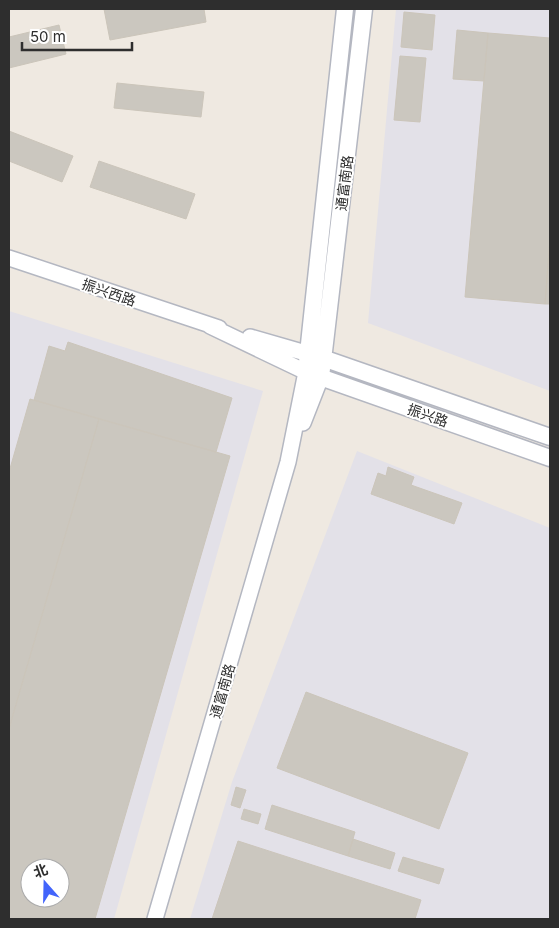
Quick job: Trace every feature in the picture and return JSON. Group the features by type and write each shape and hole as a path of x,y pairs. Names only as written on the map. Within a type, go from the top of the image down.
{"main road":[{"name":"通富南路","path":"316,356 345,9"},
{"name":"通富南路","path":"316,356 364,9"},
{"path":"314,375 316,356"},
{"name":"振兴路","path":"316,356 550,437"},
{"name":"振兴路","path":"314,375 550,458"}],"street":[{"name":"振兴西路","path":"9,258 210,326 316,356"},
{"name":"振兴西路","path":"210,326 314,375"},
{"name":"通富南路","path":"155,919 314,375"}],"shaded area":[{"path":"396,9 550,9 550,391 368,323"},
{"path":"9,311 263,391 114,919 9,919"},
{"path":"357,451 550,528 550,919 190,919 232,782"}],"building":[{"path":"104,9 204,9 206,22 110,40"},
{"path":"404,12 435,15 432,50 401,47"},
{"path":"59,25 66,54 9,68 9,37"},
{"path":"457,30 488,33 484,81 453,79"},
{"path":"488,33 550,38 550,238 545,304 465,297"},
{"path":"400,56 426,58 420,122 394,120"},
{"path":"117,83 204,92 201,117 114,108"},
{"path":"9,131 73,156 62,182 9,161"},
{"path":"99,161 195,194 186,219 90,187"},
{"path":"550,238 550,304 545,304"},
{"path":"68,342 232,398 216,452 34,400 49,346 65,351"},
{"path":"30,399 99,419 9,728 9,472"},
{"path":"99,419 230,456 95,919 9,919 9,729"},
{"path":"388,467 414,477 411,485 462,503 454,524 371,494 378,473 386,476"},
{"path":"306,692 468,753 439,829 277,768"},
{"path":"236,787 246,790 240,808 231,805"},
{"path":"272,805 355,832 348,856 265,829"},
{"path":"244,809 261,814 258,824 241,819"},
{"path":"353,839 395,853 390,869 348,856"},
{"path":"238,841 421,900 415,919 212,919"},
{"path":"403,857 444,869 439,884 398,871"}]}
